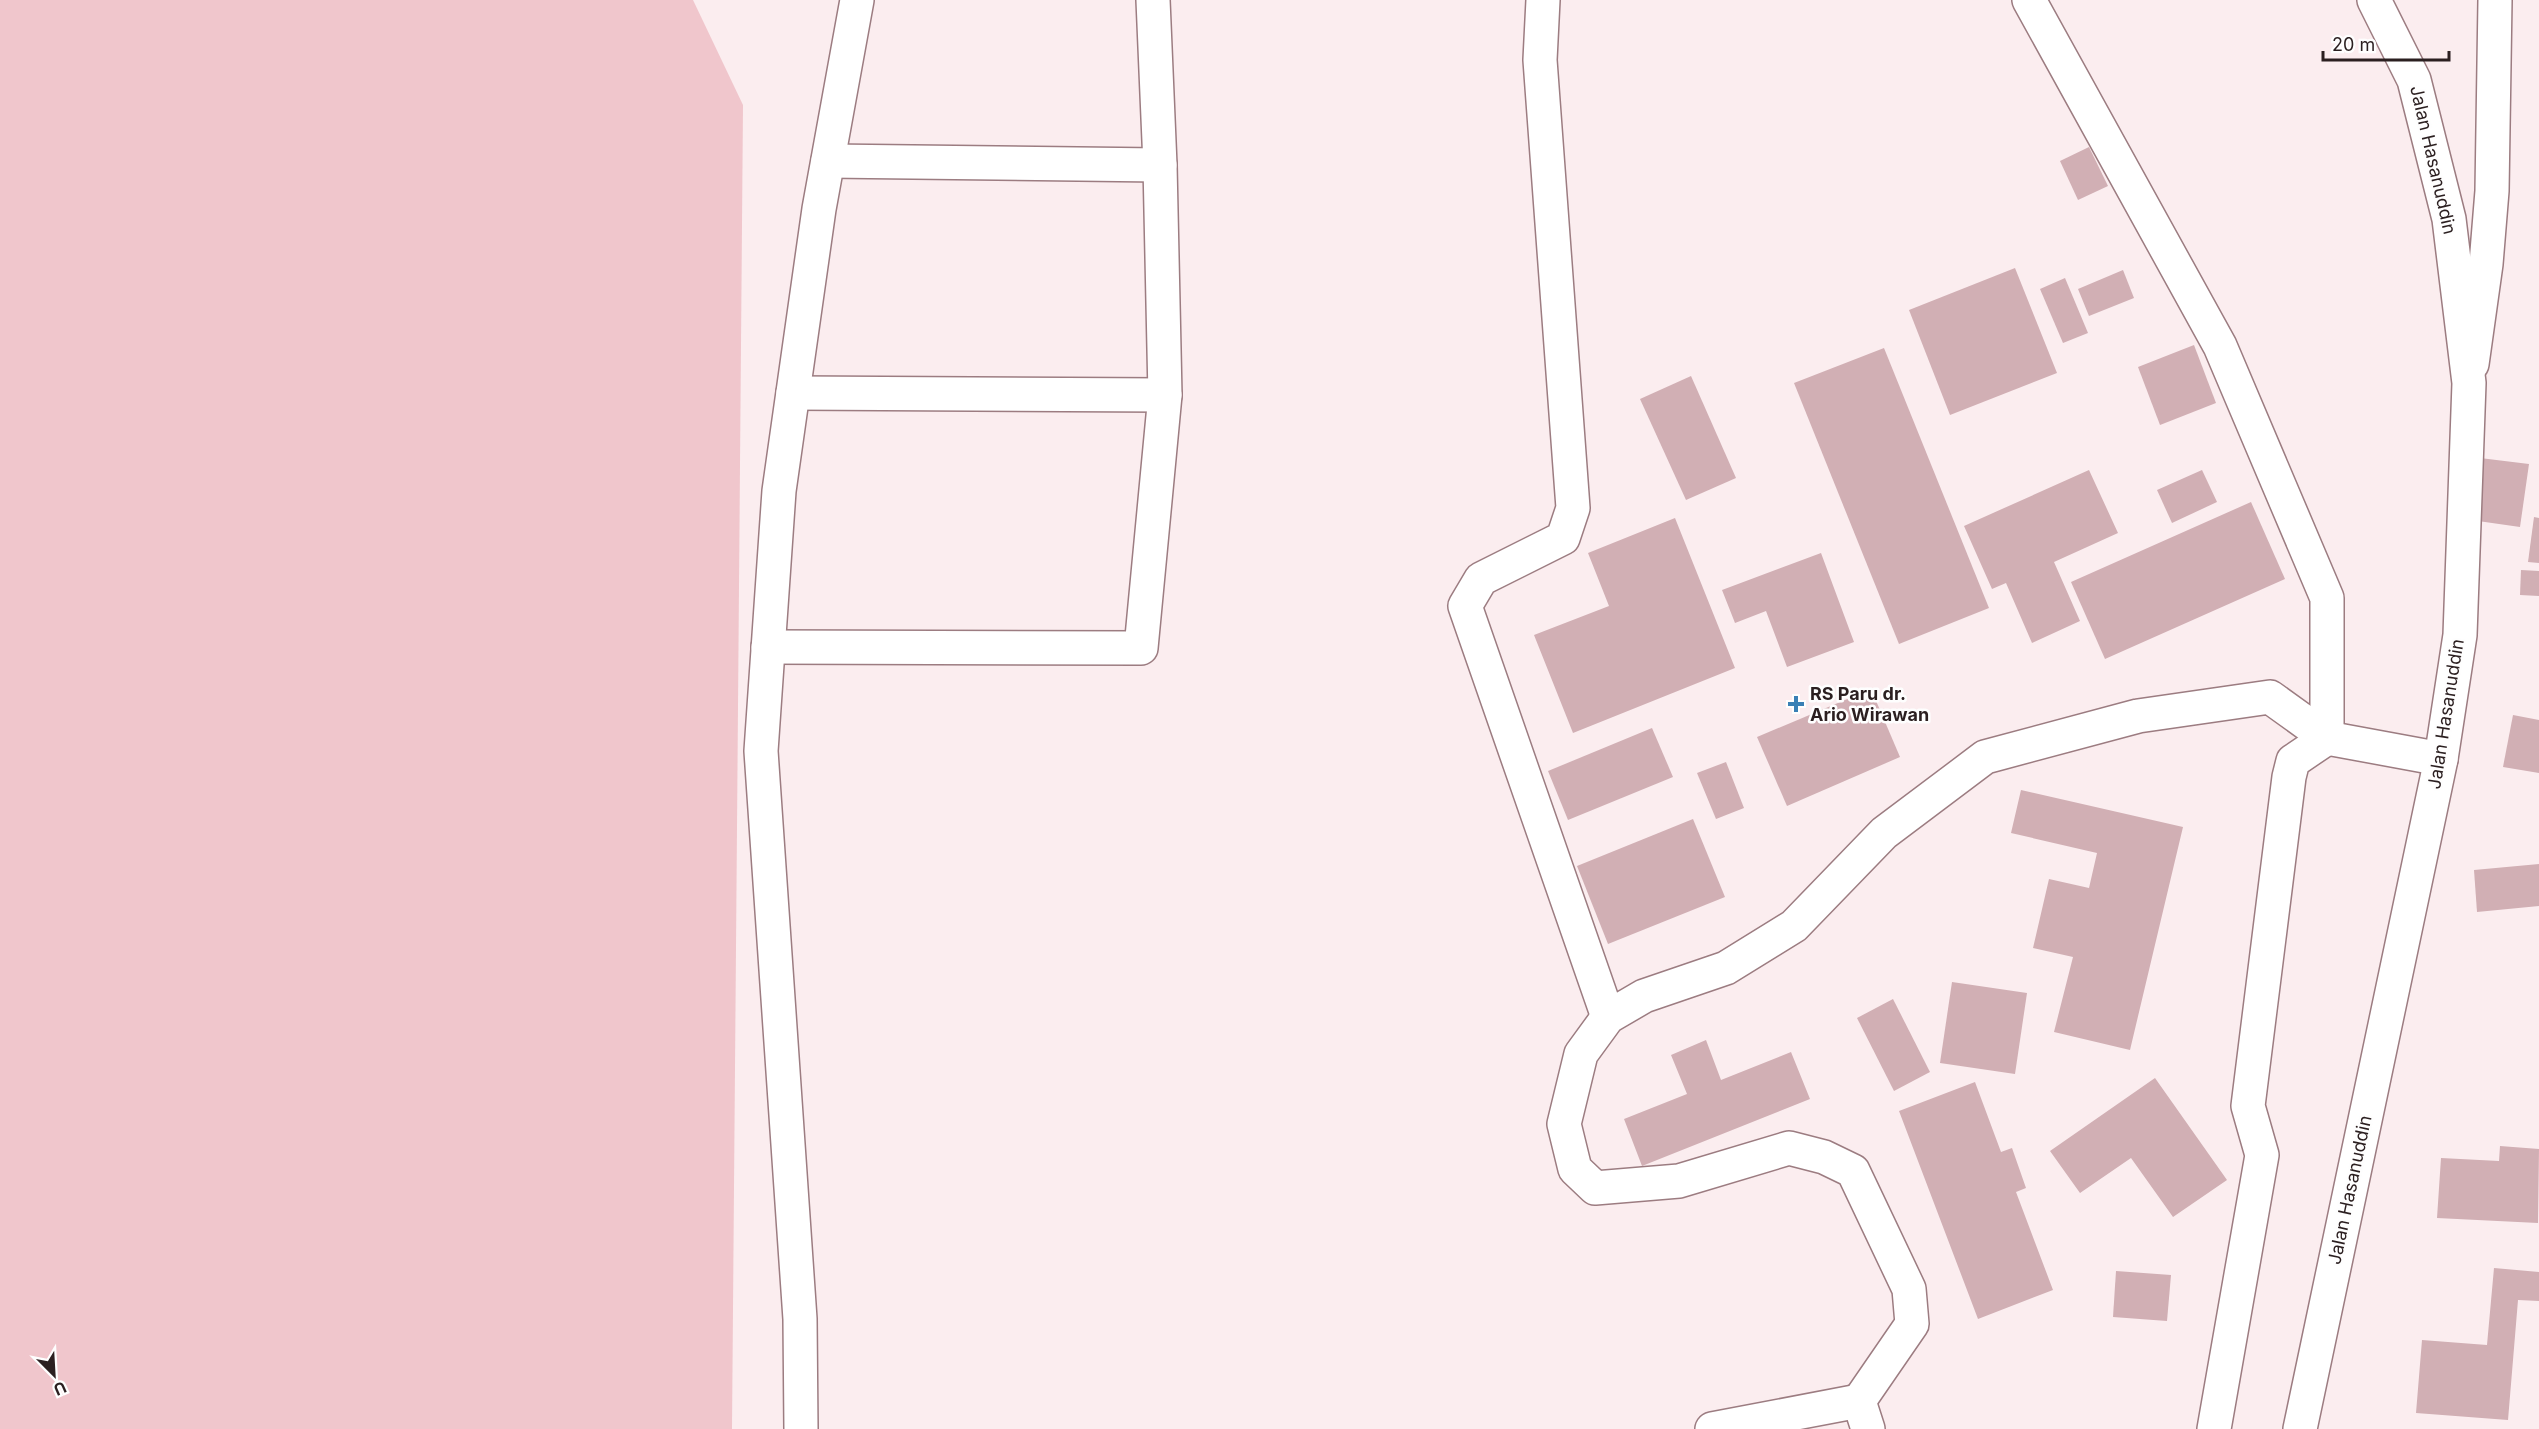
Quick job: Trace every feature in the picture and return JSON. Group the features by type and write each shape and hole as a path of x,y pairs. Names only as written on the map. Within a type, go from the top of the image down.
{"street":[{"path":"801,1429 800,1319 761,751 779,491 828,161 857,0"},
{"path":"768,647 1141,648 1165,395 1160,165 1153,0"},
{"path":"1543,0 1540,60 1573,508 1563,538 1481,579 1465,606 1608,1017"},
{"path":"2029,0 2220,346 2327,598 2327,738"},
{"name":"Jalan Hasanuddin","path":"2300,1429 2441,759 2460,635 2469,383 2446,208 2414,80 2374,0"},
{"path":"2469,383 2486,264 2492,190 2495,0"},
{"path":"828,161 1160,165"},
{"path":"793,393 1165,395"},
{"path":"1712,1429 1863,1415 1912,1324 1909,1289 1853,1171 1824,1157 1789,1148 1679,1181 1595,1188 1575,1169 1564,1124 1581,1054 1608,1017 1644,996 1726,968 1794,926 1884,833 1985,758 2138,716 2270,697 2327,738 2441,759"},
{"path":"2214,1429 2262,1155 2248,1106 2289,777 2293,761 2327,738"}],"shaded area":[{"path":"0,0 693,0 743,105 732,1429 0,1429"}],"building":[{"path":"2089,147 2108,186 2078,200 2060,161"},
{"path":"2015,268 2057,373 1950,415 1909,310"},
{"path":"2123,270 2134,298 2089,316 2078,289"},
{"path":"2065,278 2088,333 2063,343 2040,289"},
{"path":"2194,345 2216,403 2160,425 2138,367"},
{"path":"1884,348 1989,608 1899,644 1794,383"},
{"path":"1691,376 1736,478 1686,500 1640,399"},
{"path":"2480,458 2529,464 2520,527 2471,520"},
{"path":"2089,470 2118,533 2054,562 2080,621 2032,643 2006,583 1992,589 1964,526"},
{"path":"2202,470 2217,502 2172,523 2157,490"},
{"path":"2251,502 2285,579 2105,659 2071,582"},
{"path":"2534,517 2539,518 2539,563 2528,562"},
{"path":"1675,518 1735,668 1573,733 1534,635 1609,606 1588,553"},
{"path":"1821,553 1854,642 1787,667 1766,611 1735,623 1722,590"},
{"path":"2521,570 2539,571 2539,596 2520,595"},
{"path":"1871,689 1900,757 1787,806 1757,737"},
{"path":"2513,715 2539,720 2539,773 2503,767"},
{"path":"1652,728 1673,777 1568,820 1548,771"},
{"path":"1726,762 1744,808 1716,819 1697,773"},
{"path":"2021,790 2183,827 2130,1050 2054,1032 2073,957 2033,948 2049,879 2089,888 2097,853 2011,833"},
{"path":"1693,819 1725,897 1608,944 1577,866"},
{"path":"2539,864 2539,906 2477,912 2474,870"},
{"path":"1952,982 2027,993 2015,1074 1940,1063"},
{"path":"1893,999 1930,1072 1894,1091 1857,1018"},
{"path":"1706,1040 1721,1080 1791,1052 1810,1099 1642,1166 1624,1119 1687,1094 1671,1055"},
{"path":"2155,1078 2227,1180 2173,1217 2131,1158 2080,1193 2050,1151"},
{"path":"1975,1082 2001,1152 2012,1148 2026,1188 2016,1192 2053,1290 1978,1319 1899,1111"},
{"path":"2500,1146 2539,1149 2538,1223 2437,1218 2441,1158 2499,1161"},
{"path":"2494,1268 2539,1272 2539,1301 2518,1300 2508,1420 2416,1413 2422,1340 2487,1345"},
{"path":"2116,1271 2171,1275 2167,1321 2113,1317"}],"place":[{"name":"RS Paru dr. Ario Wirawan","path":"1796,704"}]}
